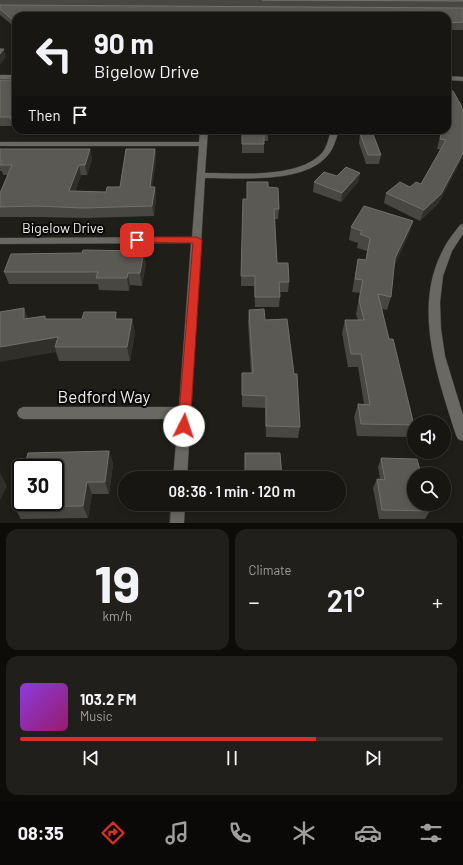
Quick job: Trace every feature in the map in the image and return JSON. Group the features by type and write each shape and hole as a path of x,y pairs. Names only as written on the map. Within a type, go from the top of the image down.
{"street":[{"path":"0,77 12,78"},
{"path":"451,78 463,78"},
{"path":"181,471 204,134"},
{"path":"202,174 270,174 299,169 312,164 323,156 329,149 334,134"},
{"path":"0,144 203,144"},
{"path":"463,227 444,256 439,270 436,286 434,319 438,347 447,385 463,434"},
{"name":"Bigelow Drive","path":"0,241 197,240"},
{"name":"Bedford Way","path":"23,413 185,413"},
{"path":"177,523 178,511"}],"building":[{"path":"262,0 463,0 463,1"},
{"path":"0,5 463,8 463,22 451,23 451,12 12,12 12,19 0,9"},
{"path":"0,80 12,80 12,119 10,119 11,117 0,117"},
{"path":"451,91 453,91 461,105 463,112 463,153 441,194 424,210 386,193 400,182 410,187 416,182 421,184 446,140 440,139 441,134 451,134"},
{"path":"242,134 264,134 264,144 242,144"},
{"path":"360,134 373,134 381,155 368,155"},
{"path":"0,149 90,149 85,165 79,165 69,191 106,192 107,187 120,187 126,149 155,149 150,187 155,187 152,206 83,208 35,206 0,207 0,193 12,165 0,165 2,161 0,161"},
{"path":"346,167 360,173 342,193 314,182 324,172 337,176"},
{"path":"247,182 268,182 268,187 278,188 279,209 274,209 277,263 288,263 289,282 279,282 280,297 255,297 255,276 241,276 243,199 247,199"},
{"path":"364,206 413,221 395,258 391,297 378,294 389,339 393,339 412,415 407,415 407,425 361,424 358,404 370,405 361,354 351,354 345,320 364,320 359,300 363,280 355,279 358,259 366,260 370,238 360,234 362,231 351,227"},
{"path":"83,250 144,251 140,273 128,273 127,278 96,278 98,272 4,272 11,254 82,253"},
{"path":"24,308 24,319 45,316 45,319 82,319 84,312 116,312 115,319 132,319 127,347 55,347 58,337 0,347 0,312"},
{"path":"264,309 265,320 287,319 294,374 297,374 300,427 266,426 266,396 242,395 242,373 253,373 249,310"},
{"path":"109,451 105,482 87,482 83,506 64,506 64,459 26,459 28,453"},
{"path":"245,453 280,453 281,471 245,471"},
{"path":"381,458 417,459 419,467 407,467 407,511 382,510 377,479 385,480"}],"route":[{"path":"137,240 197,240 184,426"}]}
